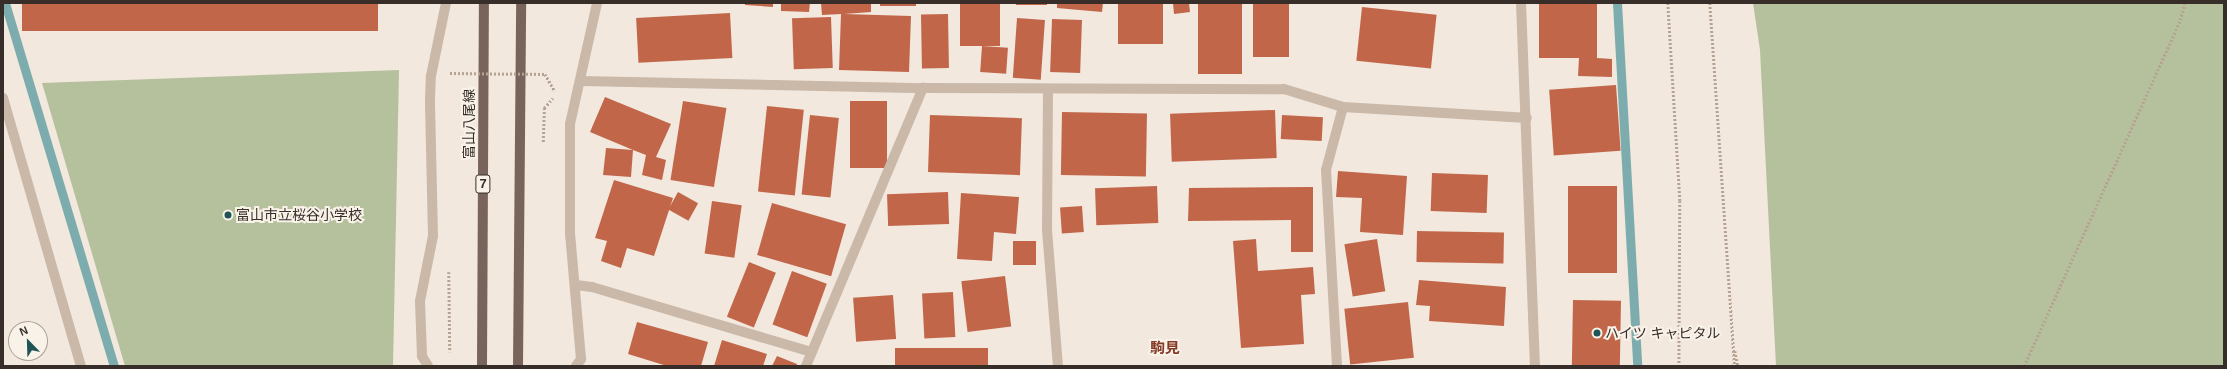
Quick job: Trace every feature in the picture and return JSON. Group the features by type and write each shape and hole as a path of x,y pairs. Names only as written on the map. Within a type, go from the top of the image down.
{"main road":[{"name":"富山八尾線","path":"482,366 484,3"},
{"path":"518,366 521,3"}],"street":[{"path":"428,366 422,356 420,301 433,236 430,100 431,76 446,3"},
{"path":"576,366 581,359 576,285 570,234 570,124 581,81 597,3"},
{"path":"1521,3 1527,118 1535,366"},
{"path":"581,81 923,88 1284,90 1343,107 1527,118"},
{"path":"806,366 923,88"},
{"path":"1048,89 1047,230 1058,366"},
{"path":"3,98 81,366"},
{"path":"1337,366 1326,170 1343,107"},
{"path":"576,285 592,287 812,352"}],"path":[{"path":"1668,3 1680,201 1679,366"},
{"path":"1710,3 1731,331 1736,366"},
{"path":"2024,366 2180,20 2185,3"},
{"path":"450,73 545,74 557,94"}],"green space":[{"path":"1753,3 2224,3 2224,366 1776,366 1760,50"},
{"name":"富山市立桜谷小学校","path":"399,70 393,366 125,366 42,83"}],"building":[{"path":"22,3 378,3 378,31 22,31"},
{"path":"745,3 773,3 773,7 745,5"},
{"path":"781,3 810,3 809,12 781,11"},
{"path":"821,3 871,3 871,12 844,14 911,16 909,72 839,70 841,14 822,15"},
{"path":"880,3 916,3 916,6 880,6"},
{"path":"960,3 1000,3 1000,46 960,46"},
{"path":"1016,3 1047,3 1047,5 1016,5"},
{"path":"1057,3 1103,3 1102,12 1057,8"},
{"path":"1118,3 1163,3 1163,44 1118,44"},
{"path":"1173,3 1189,3 1190,12 1174,14"},
{"path":"1198,3 1242,3 1242,74 1198,74"},
{"path":"1253,3 1289,3 1289,57 1253,57"},
{"path":"1539,3 1597,3 1597,58 1612,59 1612,77 1578,76 1579,58 1539,58"},
{"path":"1362,7 1437,15 1431,69 1356,61"},
{"path":"730,13 732,58 638,63 636,18"},
{"path":"921,14 948,14 949,68 922,68"},
{"path":"831,17 833,68 794,69 792,18"},
{"path":"1017,18 1045,20 1041,80 1013,78"},
{"path":"1052,19 1082,20 1080,73 1050,72"},
{"path":"982,46 1008,48 1006,74 980,72"},
{"path":"1616,85 1621,151 1554,156 1549,90"},
{"path":"605,97 671,124 656,157 666,160 662,180 642,175 646,155 590,132"},
{"path":"683,101 726,108 714,187 670,180"},
{"path":"850,101 887,101 887,168 850,168"},
{"path":"767,106 804,110 795,195 758,192"},
{"path":"1275,110 1277,158 1172,162 1170,114"},
{"path":"1062,112 1147,113 1146,176 1061,175"},
{"path":"810,115 839,118 830,198 802,195"},
{"path":"930,115 1022,118 1020,175 928,172"},
{"path":"1282,115 1323,117 1322,141 1281,139"},
{"path":"606,148 633,150 631,177 603,175"},
{"path":"1338,171 1407,176 1403,235 1360,232 1362,198 1336,197"},
{"path":"1432,173 1488,175 1487,213 1431,211"},
{"path":"614,180 673,198 654,256 627,248 621,268 601,261 607,241 595,238"},
{"path":"1157,186 1158,223 1096,225 1095,188"},
{"path":"1568,186 1617,186 1617,273 1568,273"},
{"path":"1313,187 1313,252 1291,252 1291,220 1188,221 1189,188"},
{"path":"678,192 698,203 688,221 668,209"},
{"path":"948,192 949,224 888,226 887,194"},
{"path":"961,193 1019,197 1016,234 994,232 992,261 957,259"},
{"path":"712,201 742,205 734,258 705,253"},
{"path":"772,203 846,224 831,276 757,255"},
{"path":"1082,206 1084,232 1062,233 1060,208"},
{"path":"1417,231 1504,233 1503,264 1416,262"},
{"path":"1256,239 1258,271 1313,267 1315,294 1301,295 1304,344 1241,348 1233,241"},
{"path":"1377,239 1385,291 1353,297 1344,244"},
{"path":"1013,241 1036,241 1036,265 1013,265"},
{"path":"749,262 776,273 754,328 727,317"},
{"path":"792,271 827,284 807,337 773,325"},
{"path":"1005,276 1011,327 968,332 961,281"},
{"path":"1419,280 1506,287 1504,326 1429,321 1430,306 1416,305"},
{"path":"953,292 955,337 924,339 922,294"},
{"path":"893,295 896,339 856,342 853,298"},
{"name":"ハイツ キャピタル","path":"1573,300 1621,301 1620,366 1572,366"},
{"path":"1408,302 1414,358 1350,364 1344,309"},
{"path":"637,322 708,342 701,366 667,366 628,354"},
{"path":"722,340 767,354 763,366 714,366"},
{"path":"895,348 988,348 988,366 895,366"},
{"path":"777,356 797,364 797,366 772,366"}],"waterway":[{"path":"5,3 114,366"},
{"path":"1617,3 1637,366"}],"place":[{"name":"富山市立桜谷小学校","path":"228,215"},
{"name":"ハイツ キャピタル","path":"1597,333"}],"district":[{"name":"駒見","path":"1165,348"}]}
